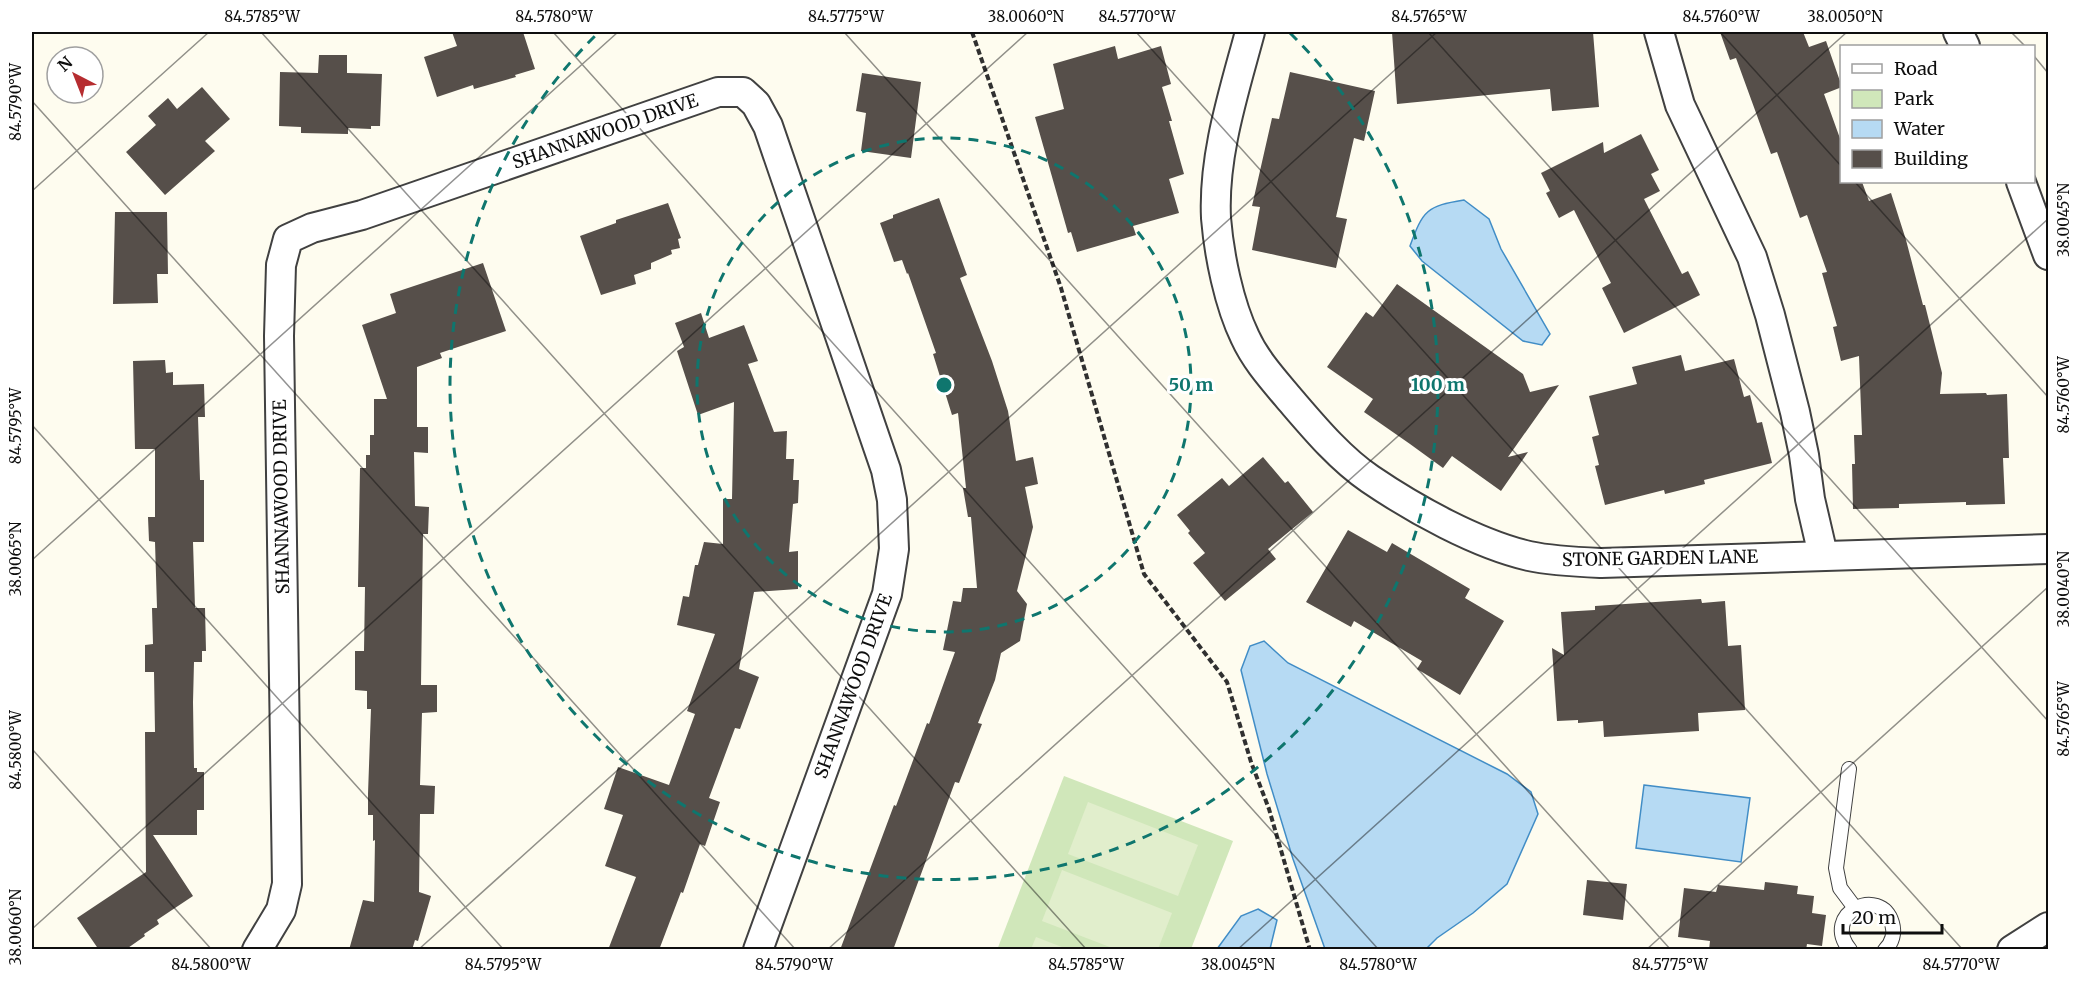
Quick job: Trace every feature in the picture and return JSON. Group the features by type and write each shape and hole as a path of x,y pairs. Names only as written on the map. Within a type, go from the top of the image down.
{"street":[{"name":"STONE GARDEN LANE","path":"1250,32 1223,137 1218,181 1216,218 1222,260 1232,303 1245,337 1263,368 1315,428 1370,478 1444,523 1482,540 1528,556 1560,561 1601,563 2049,549"},
{"path":"1659,32 1680,105 1752,258 1770,315 1795,412 1804,455 1809,500 1823,555"},
{"name":"SHANNAWOOD DRIVE","path":"257,950 281,910 287,884 279,336 281,266 288,239 312,228 362,215 718,92 743,92 756,104 768,126 886,470 892,500 894,539 887,594 758,950"},
{"path":"2021,183 2049,255"},
{"path":"2012,950 2049,927"}],"lane":[{"path":"1849,769 1836,868 1840,888 1855,908"},
{"path":"1850,950 1841,934 1842,923 1847,914 1864,904 1875,905 1890,918 1893,928 1892,937 1885,950"}],"path":[{"path":"972,32 1061,288 1144,574 1227,682 1251,762 1269,809 1310,950"}],"green space":[{"path":"1064,776 1233,841 1191,949 997,950"},
{"path":"1088,802 1198,845 1178,896 1068,854"},
{"path":"1062,870 1172,913 1158,949 1115,949 1042,921"},
{"path":"1036,937 1067,949 1031,949"}],"water":[{"path":"1464,200 1489,219 1501,249 1550,334 1542,345 1523,341 1422,261 1410,246 1419,224 1428,212 1442,205"},
{"path":"1264,641 1288,663 1507,774 1531,792 1538,814 1507,884 1426,949 1325,949 1293,859 1267,774 1241,670 1250,646"},
{"path":"1644,785 1750,798 1741,862 1636,848"},
{"path":"1258,909 1277,920 1270,949 1217,949 1241,916"}],"building":[{"path":"452,32 523,32 535,69 474,89 473,85 437,97 424,57 457,46"},
{"path":"1392,32 1593,32 1599,107 1552,111 1550,89 1397,104"},
{"path":"1720,32 1803,32 1809,47 1826,41 1840,81 1840,88 1824,94 1840,138 1840,183 1862,183 1869,201 1891,193 1923,305 1925,305 1942,373 1940,394 2007,394 2009,458 2003,458 2005,504 1966,505 1966,502 1899,504 1899,508 1853,509 1854,435 1862,435 1859,356 1841,361 1833,327 1837,326 1822,273 1827,272 1807,215 1800,218 1777,152 1771,154 1736,58 1730,60"},
{"path":"1115,46 1118,59 1161,46 1171,84 1162,87 1184,174 1169,179 1179,213 1133,226 1136,235 1077,252 1071,232 1068,233 1035,117 1064,109 1053,64"},
{"path":"319,55 347,55 347,73 382,74 380,126 371,126 371,129 348,128 348,134 301,133 301,127 279,126 280,72 318,73"},
{"path":"1290,72 1375,91 1364,141 1354,138 1336,217 1347,219 1336,268 1252,250 1260,207 1252,206 1272,118 1279,119"},
{"path":"862,73 921,82 911,158 861,151 866,113 856,111"},
{"path":"202,87 230,119 205,141 215,151 165,195 126,152 156,125 148,116 168,98 177,109"},
{"path":"1641,134 1659,170 1651,174 1660,191 1644,199 1682,274 1688,271 1700,295 1624,333 1602,288 1611,283 1574,210 1559,218 1546,193 1550,191 1541,173 1603,142 1604,153"},
{"path":"939,198 967,275 960,278 992,361 1008,411 1016,461 1033,457 1038,484 1025,487 1033,527 1017,591 1027,604 1020,641 1001,653 995,680 978,723 982,724 959,783 955,782 893,950 840,950 894,805 896,806 927,723 929,724 955,652 943,650 953,601 961,602 963,588 977,588 971,517 968,517 963,488 966,488 958,413 952,415 933,354 936,353 908,273 902,260 894,262 880,223 893,218 893,215"},
{"path":"668,203 681,238 678,239 680,248 671,250 672,254 651,263 651,269 634,275 636,284 601,295 580,236 616,223 616,220"},
{"path":"115,212 167,212 168,274 157,274 158,303 113,304"},
{"path":"483,263 506,331 440,353 442,358 417,367 417,427 428,427 428,453 414,452 415,506 429,507 428,534 423,534 421,685 437,685 437,712 422,713 420,785 435,786 434,814 420,814 419,892 431,896 418,941 415,940 412,950 349,950 363,900 374,902 375,840 373,841 373,815 368,815 371,709 367,709 367,691 355,690 355,651 364,651 365,587 358,587 360,468 366,468 366,455 370,455 370,435 374,435 374,399 387,399 362,325 396,313 390,294"},
{"path":"1397,284 1523,374 1530,392 1559,385 1508,457 1528,452 1501,491 1452,456 1443,468 1364,412 1373,399 1327,367 1366,312 1373,317"},
{"path":"701,313 709,338 744,325 758,361 748,364 774,432 787,431 786,459 794,459 793,480 799,480 798,503 793,504 789,552 798,551 798,589 754,592 739,669 759,677 740,729 735,728 709,798 720,802 705,846 700,844 683,893 681,892 659,950 608,950 636,877 605,866 623,815 604,809 618,767 669,785 695,714 687,711 715,634 677,625 683,596 689,597 695,565 698,565 704,542 723,544 723,499 732,499 734,402 698,415 677,351 684,347 675,323"},
{"path":"1681,355 1685,371 1734,359 1744,397 1750,395 1757,423 1762,422 1772,463 1704,480 1705,484 1665,494 1664,490 1605,505 1595,466 1599,465 1592,437 1599,435 1589,396 1637,384 1632,367"},
{"path":"165,360 166,373 173,372 173,385 204,384 205,417 198,417 200,480 204,480 204,542 193,542 195,608 205,608 206,651 202,651 202,662 194,662 193,702 194,768 197,768 197,772 204,772 204,810 197,810 197,835 153,835 193,896 157,920 159,924 125,950 99,950 77,918 146,872 145,732 155,732 154,672 145,672 145,645 153,644 152,608 157,608 155,542 149,541 148,517 155,517 155,449 135,449 133,361"},
{"path":"1263,457 1285,483 1288,481 1313,512 1268,549 1276,559 1225,601 1193,563 1205,553 1188,533 1190,531 1177,515 1222,478 1229,486"},
{"path":"1348,530 1387,552 1392,543 1470,589 1465,598 1504,621 1460,695 1417,669 1422,661 1354,621 1351,627 1306,602"},
{"path":"1701,599 1702,603 1725,601 1728,646 1741,645 1745,710 1698,713 1699,731 1604,737 1603,721 1578,723 1578,720 1557,721 1552,648 1564,655 1561,612 1595,610 1595,606"},
{"path":"1587,880 1627,884 1623,920 1583,915"},
{"path":"1765,882 1798,886 1797,894 1814,896 1812,913 1826,915 1822,946 1807,944 1806,950 1709,950 1710,941 1678,937 1684,888 1716,892 1718,885 1764,890"}]}
